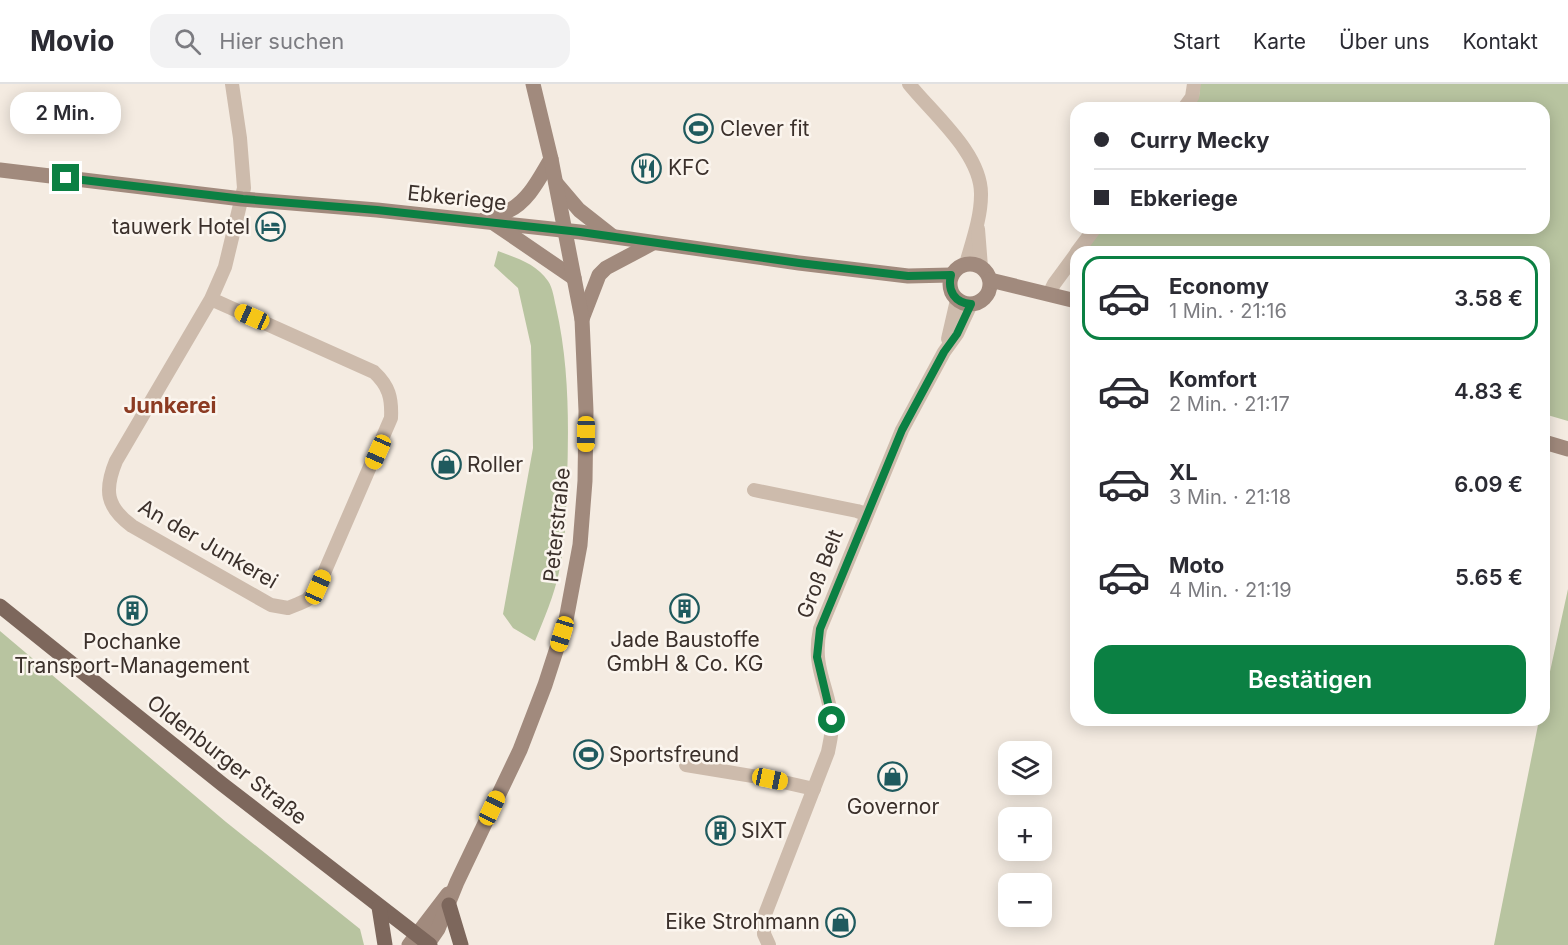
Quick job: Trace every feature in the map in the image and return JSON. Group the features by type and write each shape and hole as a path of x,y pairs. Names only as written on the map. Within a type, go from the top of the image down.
{"main road":[{"name":"Oldenburger Straße","path":"0,606 213,777 379,906 422,943"},
{"path":"449,905 461,945"},
{"path":"379,906 385,945"}],"street":[{"name":"An der Junkerei","path":"211,299 374,372 384,381 390,393 391,418 318,587 307,600 288,608 271,605 244,592 132,526 119,517 109,498 109,478 116,461 211,299 225,267 244,188 232,84"},
{"name":"Peterstraße","path":"422,943 457,882 520,750 545,686 566,620 580,545 585,481 586,411 582,319 551,159 533,84"},
{"path":"909,84 972,160 981,194 974,265 989,287"},
{"path":"1188,102 1192,97 1194,84"},
{"path":"477,221 509,211 522,201 531,192 551,159"},
{"name":"Ebkeriege","path":"0,170 243,199 565,230 908,276 958,292"},
{"path":"555,183 579,210 612,236"},
{"path":"494,222 574,278"},
{"path":"1081,246 1090,234"},
{"path":"582,319 599,275 614,262 653,243"},
{"path":"1049,294 1053,284 1070,261"},
{"path":"974,265 955,270 958,292 981,302 989,287"},
{"path":"989,287 1031,291 1070,299"},
{"name":"Groß Belt","path":"769,945 764,933 764,917 828,752 832,720 817,657 820,629 902,430 944,352 958,292"},
{"path":"1550,444 1568,449"},
{"name":"Groß Belt","path":"754,490 866,514"},
{"path":"686,765 814,789"},
{"name":"Peterstraße","path":"422,943 438,929 457,882"}],"green space":[{"path":"1200,84 1568,84 1568,421 1550,416 1550,246 1088,246 1097,234 1550,234 1550,102 1195,102 1199,97"},
{"path":"498,251 532,266 550,284 560,328 566,372 568,459 563,549 554,590 535,641 513,628 503,614 533,448 531,346 518,288 494,266"},
{"path":"1568,589 1568,945 1494,945 1538,726 1550,726 1550,672"},
{"path":"0,631 226,822 360,929 364,945 0,945"}],"place":[{"name":"Clever fit","path":"699,129"},
{"name":"KFC","path":"647,168"},
{"name":"tauwerk Hotel","path":"271,227"},
{"name":"Roller","path":"446,465"},
{"name":"Jade Baustoffe GmbH & Co. KG","path":"685,609"},
{"name":"Pochanke Transport-Management","path":"132,611"},
{"name":"Sportsfreund","path":"588,755"},
{"name":"Governor","path":"893,776"},
{"name":"SIXT","path":"720,831"},
{"name":"Eike Strohmann","path":"841,922"}],"district":[{"name":"Junkerei","path":"170,405"}],"route":[{"path":"66,178 243,199 377,210 580,232 908,276 951,275 950,285 954,297 961,302 971,304 957,334 944,352 902,430 820,629 817,657 832,720"}]}
